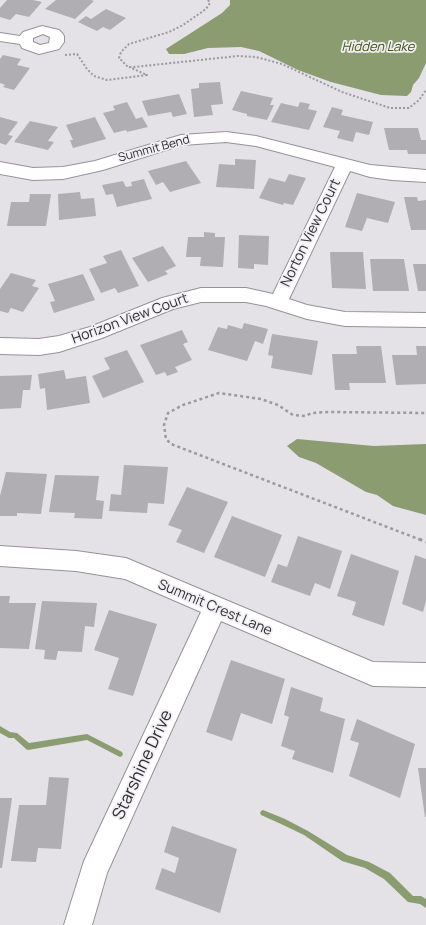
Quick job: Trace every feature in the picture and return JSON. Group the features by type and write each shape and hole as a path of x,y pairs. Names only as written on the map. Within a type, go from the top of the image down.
{"street":[{"path":"0,37 26,41"},
{"name":"Summit Bend","path":"0,168 33,174 63,173 97,166 163,144 181,140 226,137 256,142 392,174 426,176"},
{"name":"Norton View Court","path":"278,303 345,164"},
{"name":"Horizon View Court","path":"0,346 39,347 76,340 169,303 201,295 246,294 307,312 344,318 426,320"},
{"name":"Summit Crest Lane","path":"0,556 76,561 126,569 373,674 426,675"},
{"name":"Starshine Drive","path":"78,925 94,871 215,608"}],"path":[{"path":"60,56 77,54 87,69 94,76 107,80 147,75 128,67 119,58 121,52 126,46 135,41 169,32 182,25 206,9 210,3 208,0"},
{"path":"128,67 238,56 256,57 282,64 342,92 390,108 398,109 414,106 426,90"},
{"path":"426,413 328,412 305,416 293,415 278,405 262,399 219,393 183,405 172,411 168,414 164,425 166,439 171,444 426,542"}],"water":[{"name":"Hidden Lake","path":"230,0 426,0 426,63 419,78 413,85 411,92 407,96 381,95 331,82 298,70 259,51 241,47 208,48 184,54 169,54 166,49 222,13 230,5"},
{"path":"297,439 374,446 426,444 426,515 393,506 377,495 366,492 316,463 299,457 287,446"}],"building":[{"path":"7,0 33,0 42,2 29,17 16,14 10,20 0,17 0,8"},
{"path":"56,0 94,1 75,19 45,9"},
{"path":"106,9 126,18 110,30 103,27 97,31 78,22 86,16 91,19"},
{"path":"3,55 21,59 17,65 30,68 14,90 3,87 5,85 0,83 0,59"},
{"path":"220,82 223,104 211,105 213,115 194,117 191,89 199,88 199,83"},
{"path":"241,91 273,98 270,105 274,105 267,120 247,116 247,114 232,110"},
{"path":"179,94 187,114 173,117 171,112 148,116 142,101"},
{"path":"127,102 136,119 142,117 148,127 127,132 126,130 114,133 103,113 115,110 113,106"},
{"path":"300,102 310,104 308,109 317,111 309,130 271,122 281,103 298,107"},
{"path":"332,107 343,110 341,115 373,122 369,135 356,132 353,142 337,138 340,131 323,127"},
{"path":"0,117 18,122 8,135 13,136 6,145 0,143"},
{"path":"95,117 106,139 73,148 70,140 73,140 66,125"},
{"path":"30,121 58,127 48,141 54,142 48,150 14,142"},
{"path":"384,128 418,128 421,140 426,140 426,154 408,154 407,150 389,150"},
{"path":"235,159 256,160 254,189 216,187 219,164 235,165"},
{"path":"186,161 201,183 170,192 163,182 156,185 148,171"},
{"path":"289,174 306,178 293,205 284,203 283,205 259,198 269,178 285,182"},
{"path":"144,179 152,199 117,207 113,194 106,195 102,185 123,181 126,187 132,186 131,182"},
{"path":"80,192 81,199 94,198 96,216 59,220 58,194"},
{"path":"357,193 395,202 388,223 367,218 362,231 345,227"},
{"path":"30,194 51,194 46,226 7,226 11,202 29,202"},
{"path":"404,197 417,197 418,201 426,200 426,230 411,230"},
{"path":"204,232 215,233 215,237 225,237 223,267 200,266 201,257 186,257 188,237 204,237"},
{"path":"239,235 269,236 268,265 254,264 254,269 238,268"},
{"path":"163,246 176,266 165,271 168,274 148,282 132,258"},
{"path":"121,250 139,286 118,293 115,288 101,293 89,269 107,263 103,256"},
{"path":"330,252 363,252 366,289 332,288"},
{"path":"370,259 404,259 409,291 373,291"},
{"path":"413,264 426,264 426,291 418,291"},
{"path":"11,273 36,280 32,286 39,288 23,312 11,308 8,313 0,311 0,289"},
{"path":"83,274 95,300 54,313 50,302 55,301 48,284"},
{"path":"244,323 268,329 263,344 255,341 247,361 208,350 218,327 227,329 228,325 242,329"},
{"path":"182,330 188,342 183,344 192,360 175,367 178,372 167,376 165,372 156,375 140,345"},
{"path":"272,334 318,341 312,375 271,368 273,356 268,355"},
{"path":"356,346 381,346 386,383 349,383 350,390 335,390 332,354 357,354"},
{"path":"416,346 426,346 426,384 396,385 392,355 417,355"},
{"path":"127,350 144,382 103,398 92,376 110,369 104,358"},
{"path":"64,370 66,379 86,376 90,403 47,410 45,388 40,389 38,374"},
{"path":"32,375 30,390 23,390 21,408 0,409 0,376"},
{"path":"124,465 168,467 164,504 148,503 147,513 109,511 111,494 121,495"},
{"path":"6,472 47,474 41,514 17,513 17,516 0,516 0,496"},
{"path":"55,475 99,476 96,500 104,501 102,519 74,518 75,513 49,512"},
{"path":"187,487 228,502 204,553 176,542 182,530 168,525"},
{"path":"232,516 282,535 265,577 214,557"},
{"path":"298,536 342,551 330,589 315,583 310,596 271,582 278,564 287,567"},
{"path":"351,554 399,571 384,626 352,615 356,602 337,596"},
{"path":"415,555 426,559 426,601 423,612 402,604"},
{"path":"0,596 10,596 9,603 36,603 29,649 0,648"},
{"path":"42,601 97,603 94,627 85,626 82,652 58,651 56,660 44,659 45,650 35,649"},
{"path":"109,610 157,624 133,696 108,689 119,658 94,650"},
{"path":"231,660 285,679 272,724 241,713 232,741 206,732"},
{"path":"291,687 323,698 320,711 345,719 333,773 292,759 295,751 281,746 289,717 284,715"},
{"path":"357,719 415,744 400,798 349,776 359,743 350,740"},
{"path":"418,768 426,768 426,817 425,817"},
{"path":"49,777 69,778 61,849 38,848 36,862 11,861 19,805 46,805"},
{"path":"0,798 12,798 2,868 0,868"},
{"path":"172,826 237,849 220,913 155,889 162,868 175,873 179,858 164,852"}],"waterway":[{"path":"0,729 9,735 15,735 28,747 87,737 120,754"},
{"path":"263,813 306,833 345,858 366,865 387,876 411,899 421,900 426,904"}]}
